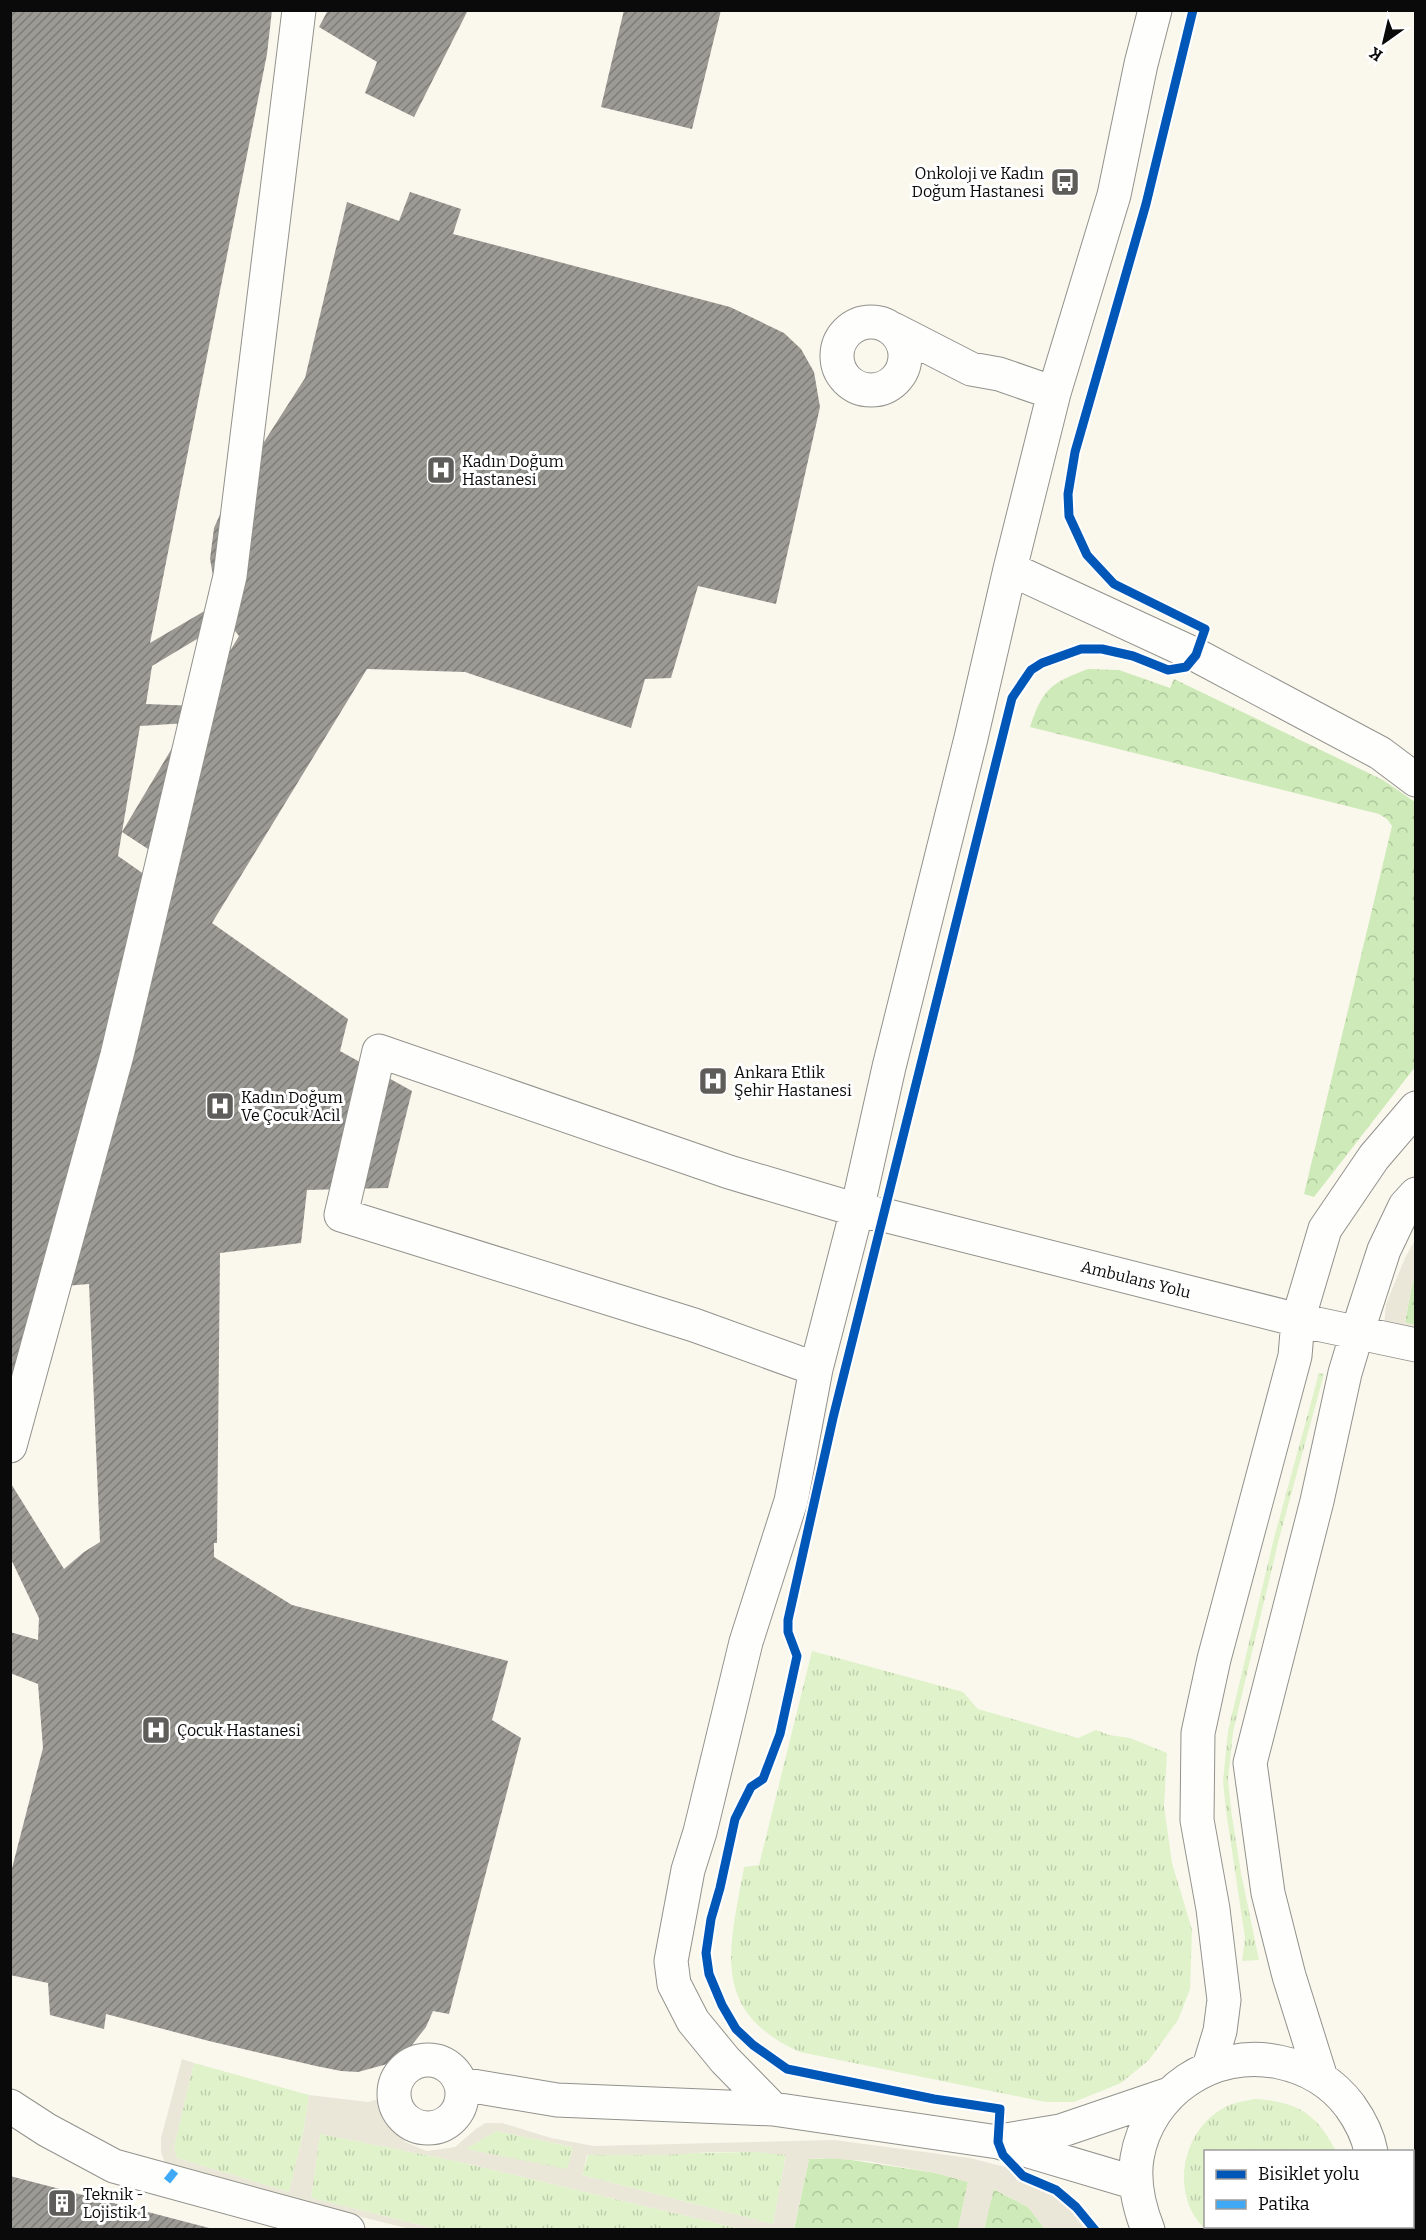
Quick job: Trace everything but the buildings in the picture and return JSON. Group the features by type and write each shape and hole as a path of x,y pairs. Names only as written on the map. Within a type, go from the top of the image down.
{"lane":[{"path":"10,1446 117,1055 230,576 298,10"},
{"path":"772,2109 725,2060 693,2020 674,1984 671,1961 688,1870 700,1832 746,1642 791,1501 816,1370 858,1210 889,1067 971,738 1010,569 1054,393 1114,195 1141,64 1155,10"},
{"path":"895,330 971,369 999,374 1054,393"},
{"path":"1010,569 1196,655 1380,753 1416,780"},
{"path":"1380,753 1416,757"},
{"name":"Ambulans Yolu","path":"816,1370 694,1325 341,1215 379,1051 729,1172 858,1210 1298,1320 1416,1345"},
{"path":"1209,2067 1220,2031 1224,2000 1213,1909 1197,1820 1198,1733 1214,1659 1295,1356 1298,1320 1325,1229 1374,1158 1416,1108"},
{"path":"1321,2078 1289,1976 1268,1893 1250,1763 1357,1333 1384,1250 1405,1206 1416,1194"},
{"path":"1148,2229 1139,2208 1136,2183 1137,2159 1143,2136 1154,2114 1169,2094 1209,2067 1238,2059 1266,2059 1294,2065 1321,2078 1342,2096 1359,2119 1371,2150"},
{"path":"461,2084 557,2100 772,2109 998,2142 1136,2183"},
{"path":"998,2142 1060,2131 1169,2094"},
{"path":"10,2106 47,2130 114,2166 348,2229"}],"green space":[{"path":"1088,669 1119,670 1170,688 1174,679 1383,780 1415,802 1415,1067 1314,1197 1304,1194 1392,826 1379,814 1030,727 1039,703 1050,689 1065,678"},
{"path":"1415,1276 1415,1325 1405,1323"},
{"path":"1319,1373 1324,1374 1279,1539 1233,1732 1228,1779 1231,1810 1259,1960 1242,1961 1245,1938 1223,1781 1228,1731 1274,1538"},
{"path":"812,1651 963,1692 978,1709 1078,1738 1096,1730 1109,1735 1130,1738 1167,1753 1164,1806 1172,1863 1192,1930 1190,1989 1178,2020 1149,2060 1121,2083 1074,2102 1045,2102 800,2052 771,2036 750,2017 738,1997 732,1974 731,1950 734,1924 744,1867 759,1865"},
{"path":"194,2063 309,2095 303,2134 289,2192 177,2158 174,2147"},
{"path":"1255,2099 1294,2107 1304,2112 1321,2127 1335,2150 1204,2150 1204,2228 1322,2228 1204,2229 1192,2213 1184,2179 1189,2148 1196,2134 1206,2122 1232,2104"},
{"path":"496,2131 573,2147 567,2170 465,2149"},
{"path":"320,2134 456,2161 741,2229 437,2229 311,2198"},
{"path":"756,2152 786,2154 773,2224 582,2175 588,2155"},
{"path":"838,2158 936,2173 968,2182 958,2229 794,2230 809,2159"},
{"path":"993,2189 1028,2207 1045,2229 984,2230"}],"shaded area":[{"path":"1415,1240 1415,1276 1405,1322 1415,1325 1415,1333 1384,1326 1386,1304"},
{"path":"182,2059 194,2063 174,2147 177,2158 289,2192 303,2134 309,2095 368,2102 390,2096 388,2109 396,2130 405,2142 427,2151 455,2147 485,2123 502,2123 551,2138 594,2146 834,2140 970,2158 1016,2170 1016,2180 1060,2199 1080,2217 1089,2229 1045,2229 1028,2207 994,2189 984,2229 958,2229 968,2182 936,2173 867,2161 823,2158 809,2159 794,2229 741,2229 456,2161 320,2134 311,2198 437,2229 410,2229 175,2171 165,2163 161,2152 161,2138","holes":["496,2131 573,2147 567,2169 466,2149","711,2152 786,2155 773,2224 582,2175 587,2155 665,2155"]}],"marked path":[{"path":"167,2181 175,2171"}],"cycle path":[{"path":"1095,2230 1076,2207 1056,2190 1023,2176 1003,2155 998,2142 1000,2109 934,2099 787,2069 753,2045 736,2029 722,2005 709,1974 706,1953 711,1919 735,1819 751,1787 763,1779 780,1734 797,1656 788,1632 788,1620 833,1418 1012,698 1031,670 1042,663 1081,649 1102,649 1133,656 1168,670 1186,667 1196,655 1205,629 1114,584 1087,555 1069,516 1068,494 1075,452 1146,204 1193,10"}],"place":[{"name":"Onkoloji ve Kadın Doğum Hastanesi","path":"1065,182"},
{"name":"Kadın Doğum Hastanesi","path":"441,470"},
{"name":"Ankara Etlik Şehir Hastanesi","path":"713,1081"},
{"name":"Kadın Doğum Ve Çocuk Acil","path":"220,1106"},
{"name":"Çocuk Hastanesi","path":"156,1730"},
{"name":"Teknik - Lojistik 1","path":"62,2203"}]}
